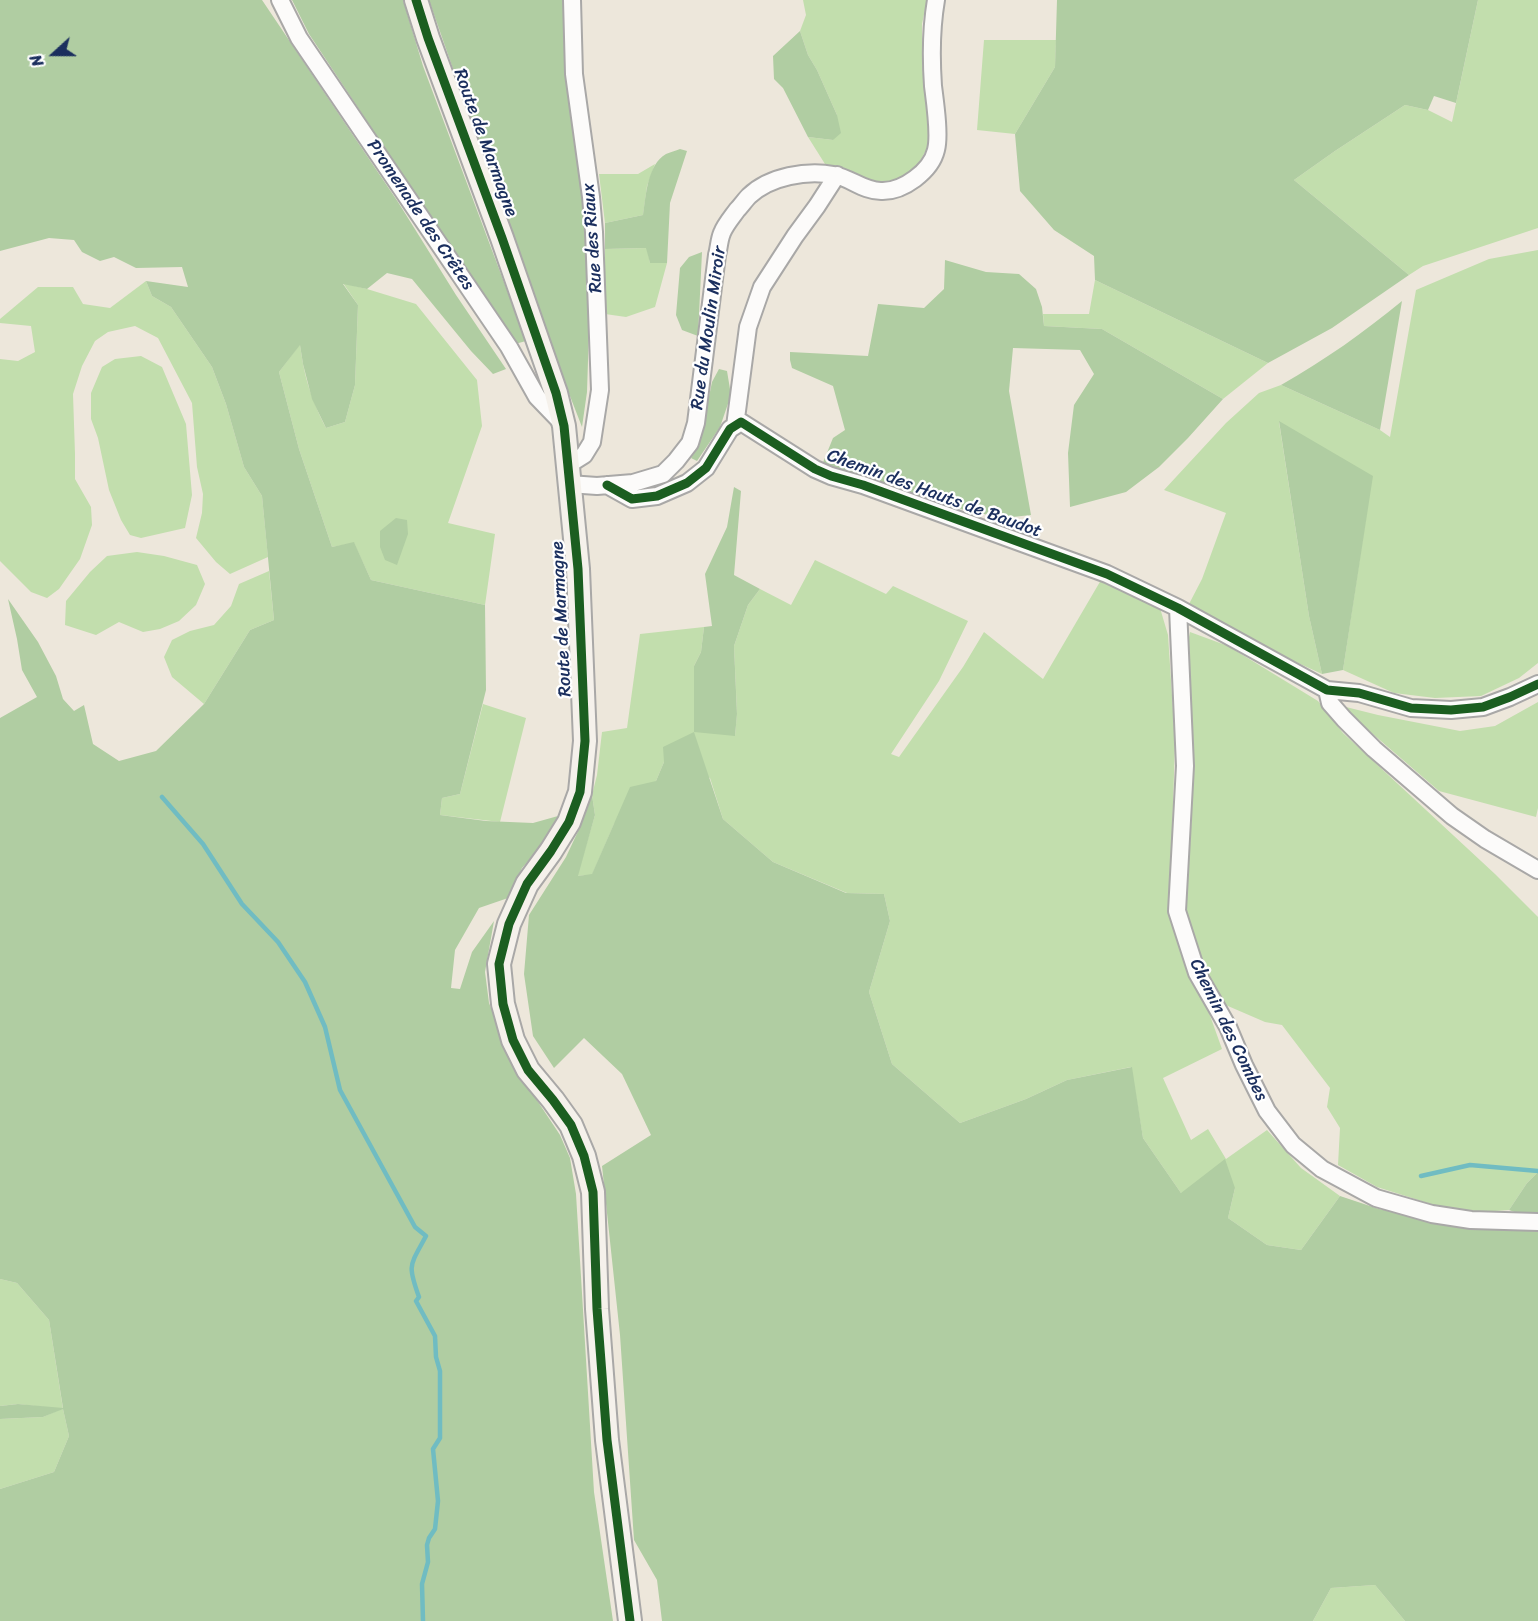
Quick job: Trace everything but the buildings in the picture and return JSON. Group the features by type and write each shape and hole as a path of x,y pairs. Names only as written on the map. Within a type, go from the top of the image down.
{"street":[{"name":"Promenade des Crêtes","path":"280,0 300,38 509,347 537,398 564,426"},
{"name":"Route de Marmagne","path":"417,0 428,38 556,393 564,426 578,569 585,741 580,792 569,822 527,884 509,924 499,964 503,1004 513,1040 528,1070 571,1125 584,1156 593,1192 597,1309 607,1440 630,1621"},
{"name":"Rue des Riaux","path":"569,474 592,442 600,390 594,232 574,74 572,0"},
{"name":"Rue du Moulin Miroir","path":"569,474 607,485 633,483 663,474 690,443 700,400 717,255 722,232 749,196 782,178 810,172 837,175 866,189 882,191 897,189 912,181 931,162 937,149 932,46 936,0"},
{"path":"607,485 632,499 657,496 687,483 706,468 730,429 735,426 748,327 762,287 837,175"},
{"name":"Chemin des Hauts de Baudot","path":"735,426 741,422 815,469 831,476 873,489 1107,574 1178,608"},
{"path":"1178,608 1327,690 1359,693 1411,708 1451,710 1483,707 1538,684"},
{"name":"Chemin des Combes","path":"1178,608 1185,766 1177,911 1197,973 1228,1027 1267,1111 1293,1145 1322,1169 1376,1198 1432,1214 1471,1220 1538,1222"},
{"path":"1327,690 1330,702 1344,719 1374,749 1452,816 1485,839 1538,870"}],"green space":[{"path":"0,0 262,0 398,202 456,295 506,369 493,374 471,351 412,279 387,273 367,289 343,284 358,305 355,385 345,422 326,428 312,399 300,345 279,372 299,449 332,547 354,542 371,580 485,605 486,690 460,794 442,798 440,815 486,821 533,823 558,816 547,840 522,868 508,898 479,908 455,950 451,988 460,989 472,952 494,921 485,972 489,1003 513,1064 560,1135 570,1158 576,1194 594,1492 613,1621 0,1621 0,1489 54,1472 69,1436 63,1409 43,1417 0,1419 0,1406 18,1404 63,1408 49,1320 17,1283 0,1279 0,718 37,697 22,670 8,599 38,642 56,676 63,699 74,711 84,705 93,744 119,761 156,751 204,704 250,630 274,620 262,496 244,467 226,404 212,367 171,307 152,296 146,281 188,287 182,267 136,268 114,257 100,261 82,252 74,240 49,238 0,251"},
{"path":"292,0 403,0 423,66 526,341 515,344 309,34"},
{"path":"429,0 563,0 569,81 588,223 589,329 587,392 582,427 542,324"},
{"path":"803,0 927,0 922,24 922,60 931,132 929,145 915,170 898,180 885,184 825,164 808,137 833,140 837,115 808,55 800,31 806,15"},
{"path":"1057,0 1478,0 1456,103 1434,96 1428,110 1405,105 1294,180 1409,275 1332,328 1268,363 1095,280 1094,256 1054,230 1020,191 1015,134 1055,67"},
{"path":"1478,0 1538,0 1538,228 1423,266 1409,275 1294,180 1405,105 1428,110 1452,122"},
{"path":"800,31 808,55 837,115 841,133 833,140 808,137 783,88 774,79 773,56"},
{"path":"984,40 1056,40 1055,67 1015,134 977,130"},
{"path":"680,149 687,151 670,203 667,263 650,263 646,248 605,249 605,223 643,215 651,173 666,154"},
{"path":"655,164 647,186 643,215 605,223 599,174 638,174"},
{"path":"647,248 650,263 667,263 655,307 626,317 605,314 605,249"},
{"path":"1538,250 1538,663 1519,678 1481,696 1435,698 1394,693 1343,670 1372,477 1279,422 1309,616 1322,674 1272,651 1189,604 1202,579 1226,513 1164,490 1226,423 1259,393 1281,385 1380,430 1390,437 1416,290 1489,259"},
{"path":"702,252 698,336 682,330 676,315 680,268 689,257"},
{"path":"945,260 986,272 1019,274 1036,289 1042,307 1044,326 1102,329 1223,399 1159,467 1126,492 1070,507 1068,453 1074,405 1094,374 1080,350 1013,348 1009,391 1031,515 1003,518 946,506 822,465 833,438 845,430 833,386 792,368 790,352 868,356 878,304 924,308 944,289"},
{"path":"1095,280 1268,363 1223,399 1102,329 1044,326 1043,314 1089,314"},
{"path":"146,281 152,296 171,307 212,367 226,404 244,467 262,496 268,557 230,574 216,562 196,538 202,513 203,494 197,467 192,403 158,338 135,326 108,332 95,341 82,366 73,394 75,479 91,507 92,525 80,559 59,589 47,598 31,592 0,561 0,359 18,361 35,352 31,326 0,323 0,319 38,287 73,287 83,304 110,308"},
{"path":"343,283 416,304 477,380 482,426 448,523 495,534 485,605 371,580 354,543 332,547 299,449 279,372 300,344 309,387 326,428 345,422 355,385 358,305"},
{"path":"1402,301 1380,430 1281,385 1343,346"},
{"path":"141,356 162,367 186,424 192,495 185,528 141,538 130,535 121,520 109,490 98,438 91,419 91,393 102,367 115,359"},
{"path":"719,369 727,371 731,395 720,427 697,461 691,458 699,446 712,382"},
{"path":"1279,421 1373,476 1343,670 1322,674 1309,616"},
{"path":"734,487 741,491 734,575 760,589 748,605 734,646 737,714 735,736 694,732 694,666 701,652 704,627 712,626 705,574 727,527"},
{"path":"396,518 407,520 408,534 397,565 385,560 380,547 380,531"},
{"path":"137,552 164,556 197,565 205,584 196,605 179,621 160,629 143,632 119,622 96,635 65,625 66,601 90,572 107,556"},
{"path":"815,560 886,594 893,586 968,621 939,681 891,754 899,757 963,667 984,632 1043,679 1101,580 1160,608 1168,635 1175,741 1170,904 1222,1049 1163,1078 1191,1140 1208,1129 1226,1159 1267,1130 1301,1168 1340,1196 1301,1250 1267,1245 1228,1218 1235,1188 1181,1193 1143,1138 1131,1067 1067,1080 1026,1099 960,1123 892,1064 869,992 890,921 884,894 847,893 773,862 723,819 710,778 664,762 656,781 614,824 592,875 577,876 595,815 592,795 597,775 602,732 627,728 640,634 704,627 701,652 694,666 735,736 737,713 734,646 748,605 760,589 791,605"},
{"path":"269,571 274,620 250,630 204,704 172,677 164,657 172,640 190,631 214,625 231,606 239,584"},
{"path":"1190,632 1228,646 1318,701 1343,733 1538,917 1538,1172 1527,1183 1509,1210 1469,1213 1431,1204 1377,1187 1338,1165 1340,1128 1327,1107 1330,1088 1282,1025 1265,1022 1221,1003 1201,968 1186,910 1192,811 1187,647"},
{"path":"1538,702 1538,808 1536,817 1439,791 1360,723 1346,707 1460,731 1495,726"},
{"path":"483,704 526,718 500,822 440,815 442,798 460,794"},
{"path":"694,732 723,819 773,862 846,893 884,894 890,921 869,992 892,1064 960,1123 1026,1099 1067,1080 1132,1067 1143,1138 1181,1193 1225,1159 1235,1188 1228,1218 1267,1245 1301,1250 1340,1196 1379,1209 1471,1228 1538,1228 1538,1621 1405,1621 1375,1585 1331,1588 1313,1621 662,1621 657,1580 634,1540 620,1335 602,1166 651,1135 622,1074 584,1038 554,1068 533,1036 524,974 529,915 566,857 592,795 595,815 578,876 592,874 630,787 656,781 664,762 663,747"},
{"path":"1538,1172 1538,1215 1520,1214 1509,1210 1527,1183"},
{"path":"0,1279 17,1283 49,1320 69,1436 54,1472 0,1489 0,1419 43,1417 61,1409 18,1404 0,1406"},
{"path":"1375,1585 1405,1621 1313,1621 1331,1588"}],"waterway":[{"path":"162,797 203,844 242,904 278,942 305,982 325,1027 340,1090 415,1227 426,1236 414,1260 412,1271 419,1297 416,1301 435,1336 436,1357 440,1371 440,1438 433,1449 438,1501 435,1529 427,1545 428,1562 422,1584 423,1621"},
{"path":"1421,1176 1470,1165 1538,1171"}],"cycle path":[{"path":"416,0 556,393 564,426 578,569 585,741 580,792 569,822 527,884 509,924 499,964 503,1004 513,1040 528,1070 571,1125 584,1156 593,1192 597,1309 607,1440 630,1621"},
{"path":"607,485 632,499 657,496 687,483 706,468 730,429 741,422 815,469 831,476 863,485 1107,574 1178,608 1327,690 1359,693 1411,708 1451,710 1483,707 1538,684"}]}
